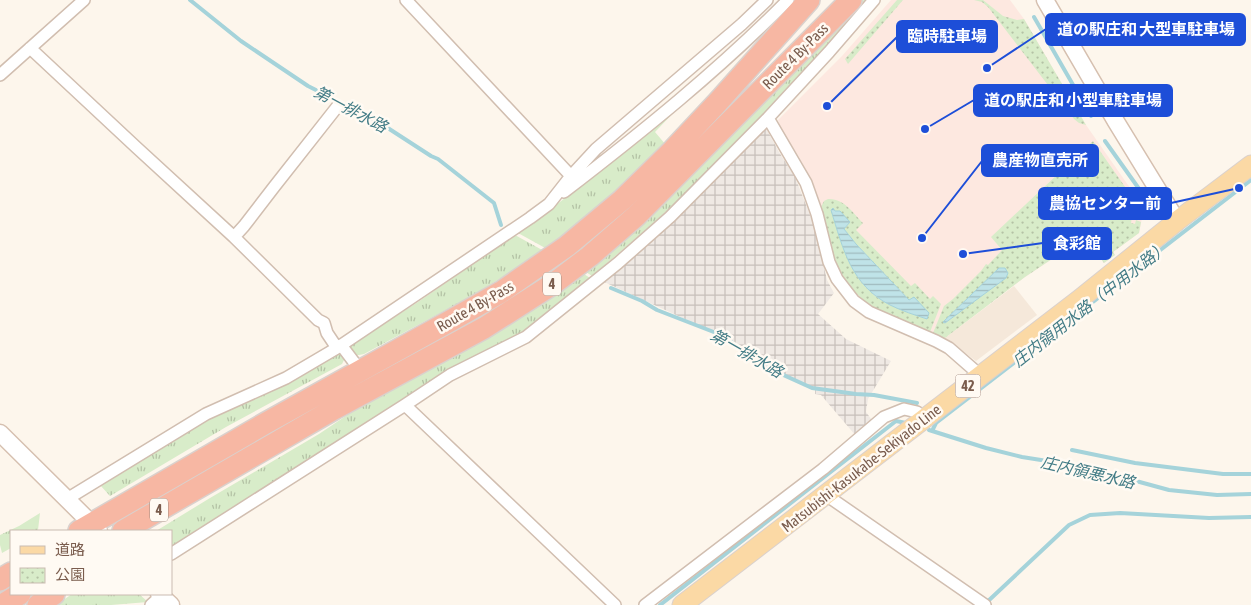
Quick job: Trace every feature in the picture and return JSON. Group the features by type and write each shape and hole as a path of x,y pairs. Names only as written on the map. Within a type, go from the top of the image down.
{"highway":[{"name":"Route 4 By-Pass","path":"90,529 266,423 501,292 567,246 622,200 673,150 725,95 809,0"},
{"name":"Route 4 By-Pass","path":"125,530 249,457 484,328 552,284 590,256 636,216 851,0"},
{"path":"148,530 320,426 363,393"},
{"path":"2,605 18,595"},
{"path":"38,605 53,595"}],"main road":[{"name":"Matsubishi-Kasukabe-Sekiyado Line","path":"682,605 981,376 1177,220 1251,165"}],"street":[{"path":"0,75 84,0"},
{"path":"406,0 571,176"},
{"path":"549,204 596,149 729,36 767,0"},
{"path":"67,499 206,414 286,378 338,347 522,224 624,146 690,91 788,0"},
{"path":"172,553 450,375 526,337 618,263 670,217 768,118 874,0"},
{"path":"1045,0 1115,120 1177,220"},
{"path":"30,48 234,236 318,320 324,323 327,333 360,370"},
{"path":"234,236 244,226 337,108"},
{"path":"768,118 806,183 817,214 829,262 837,279 854,301 869,312 936,340 949,348 981,376"},
{"path":"788,152 798,144"},
{"path":"405,405 615,605"},
{"path":"645,605 823,469 884,416 904,409 917,412 924,419"},
{"path":"0,433 67,499 90,529"},
{"path":"826,495 985,605"}],"shaded area":[{"path":"891,0 1010,0 1024,19 1086,125 1142,205 1140,213 1143,213 1139,233 1113,252 1115,255 1104,263 1085,237 1025,277 945,338 887,315 869,305 854,291 834,256 822,211 807,172 782,131 778,120 842,56"},
{"path":"764,130 767,130 795,177 814,225 827,280 834,293 818,314 846,339 891,361 868,399 866,412 874,423 856,436 821,395 815,394 815,389 745,352 724,337 602,281 690,203"},
{"path":"1014,286 1037,315 976,361 945,338"}],"green space":[{"path":"860,0 870,0 719,160 646,230 592,276 583,270"},
{"path":"897,0 903,0 848,64 845,59"},
{"path":"974,0 983,0 1003,16 1017,20 1024,19 1086,125 1074,119 988,7 982,2"},
{"path":"678,108 655,132 666,145 618,191 547,249 518,233 599,172"},
{"path":"1093,141 1137,204 1133,209 1131,223 1135,224 1136,220 1141,222 1139,233 1113,252 1115,255 1104,263 1085,237 1025,277 945,338 933,333 944,306 1002,250 991,237","holes":["999,268 1006,278 945,323 943,322"]},
{"path":"834,199 848,207 863,223 856,230 911,286 915,283 930,299 933,296 941,304 930,332 899,320 872,306 850,286 841,273 832,250 821,207 824,201","holes":["833,208 850,222 844,229 856,244 927,319 890,305 865,287 850,264"]},
{"path":"515,235 544,251 472,296 364,354 354,355 347,347 418,302"},
{"path":"581,272 590,278 506,343 174,545 172,546 172,530 158,530 319,434 374,397"},
{"path":"340,350 345,354 342,364 226,427 110,496 100,485 202,422"},
{"path":"40,513 38,530 11,530"},
{"path":"10,530 10,549 2,553 0,545 0,535"},
{"path":"71,595 140,595 148,602 111,605 56,605"}],"water":[{"path":"833,208 835,211 840,211 850,222 844,229 856,244 909,300 914,297 929,313 927,319 890,305 866,287 850,265 831,210"},
{"path":"999,268 1005,268 1008,273 1006,278 945,323 943,322"}],"waterway":[{"name":"第一排水路","path":"190,0 241,41 308,86 377,121 438,159 494,203 501,225"},
{"path":"1034,17 1076,90"},
{"path":"1081,99 1091,116"},
{"path":"1105,141 1142,193"},
{"name":"庄内領用水路（中用水路）","path":"932,431 936,423 1251,180"},
{"name":"第一排水路","path":"611,288 642,301 657,310 724,336 757,363 812,388 874,395 917,403"},
{"name":"庄内領悪水路","path":"660,605 896,421 906,423"},
{"name":"庄内領悪水路","path":"929,430 986,448 1022,457 1060,463 1169,490 1217,495 1251,494"},
{"name":"第一排水路","path":"1072,450 1135,463 1223,474 1251,474"},
{"path":"986,603 1069,525 1090,515 1120,513 1209,518 1251,517"}],"place":[{"name":"道の駅庄和 大型車駐車場","path":"987,68"},
{"name":"臨時駐車場","path":"827,106"},
{"name":"道の駅庄和 小型車駐車場","path":"925,129"},
{"name":"農協センター前","path":"1239,188"},
{"name":"農産物直売所","path":"922,238"},
{"name":"食彩館","path":"963,254"}]}
